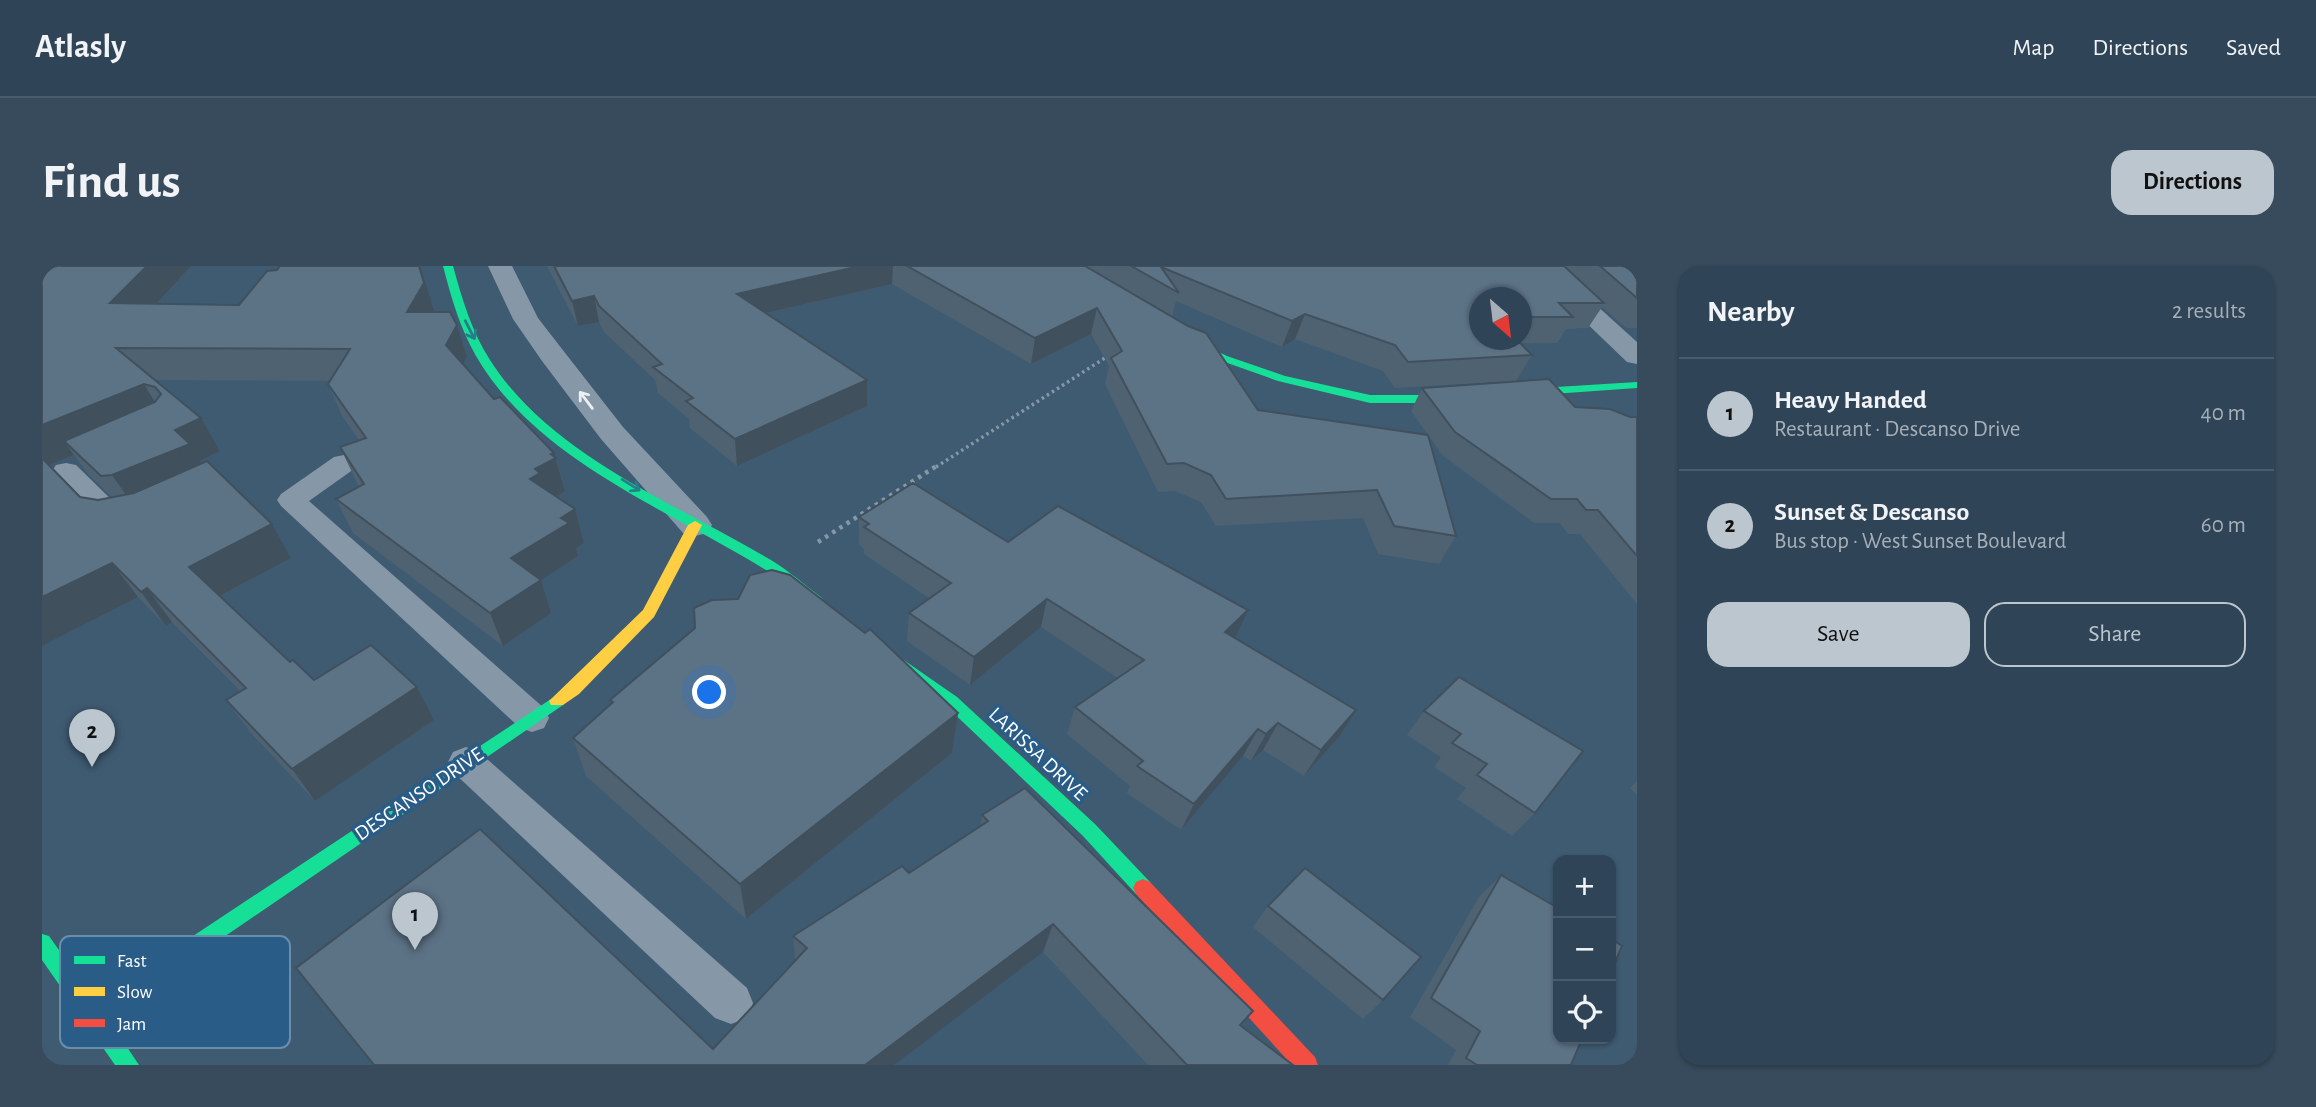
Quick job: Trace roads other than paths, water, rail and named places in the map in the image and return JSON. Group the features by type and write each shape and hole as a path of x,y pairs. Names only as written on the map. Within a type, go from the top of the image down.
{"street":[{"path":"448,266 463,317 486,361 523,407 572,448 695,525 768,565 832,613"},
{"path":"500,266 526,319 552,355 612,433 695,525"},
{"path":"1539,266 1637,356"},
{"path":"1157,324 1213,352 1322,391 1395,400 1637,385"},
{"name":"DESCANSO DRIVE","path":"209,936 573,690 649,613 695,525"},
{"name":"LARISSA DRIVE","path":"876,645 951,701 1089,830 1307,1065"},
{"path":"42,943 60,968"},
{"path":"117,1048 128,1065"}],"lane":[{"path":"344,464 290,500 532,718"},
{"path":"66,470 117,522 141,520 153,515"},
{"path":"466,762 730,1003"}],"place":[{"name":"Sunset & Descanso","path":"92,767"},
{"name":"Heavy Handed","path":"415,950"}]}
